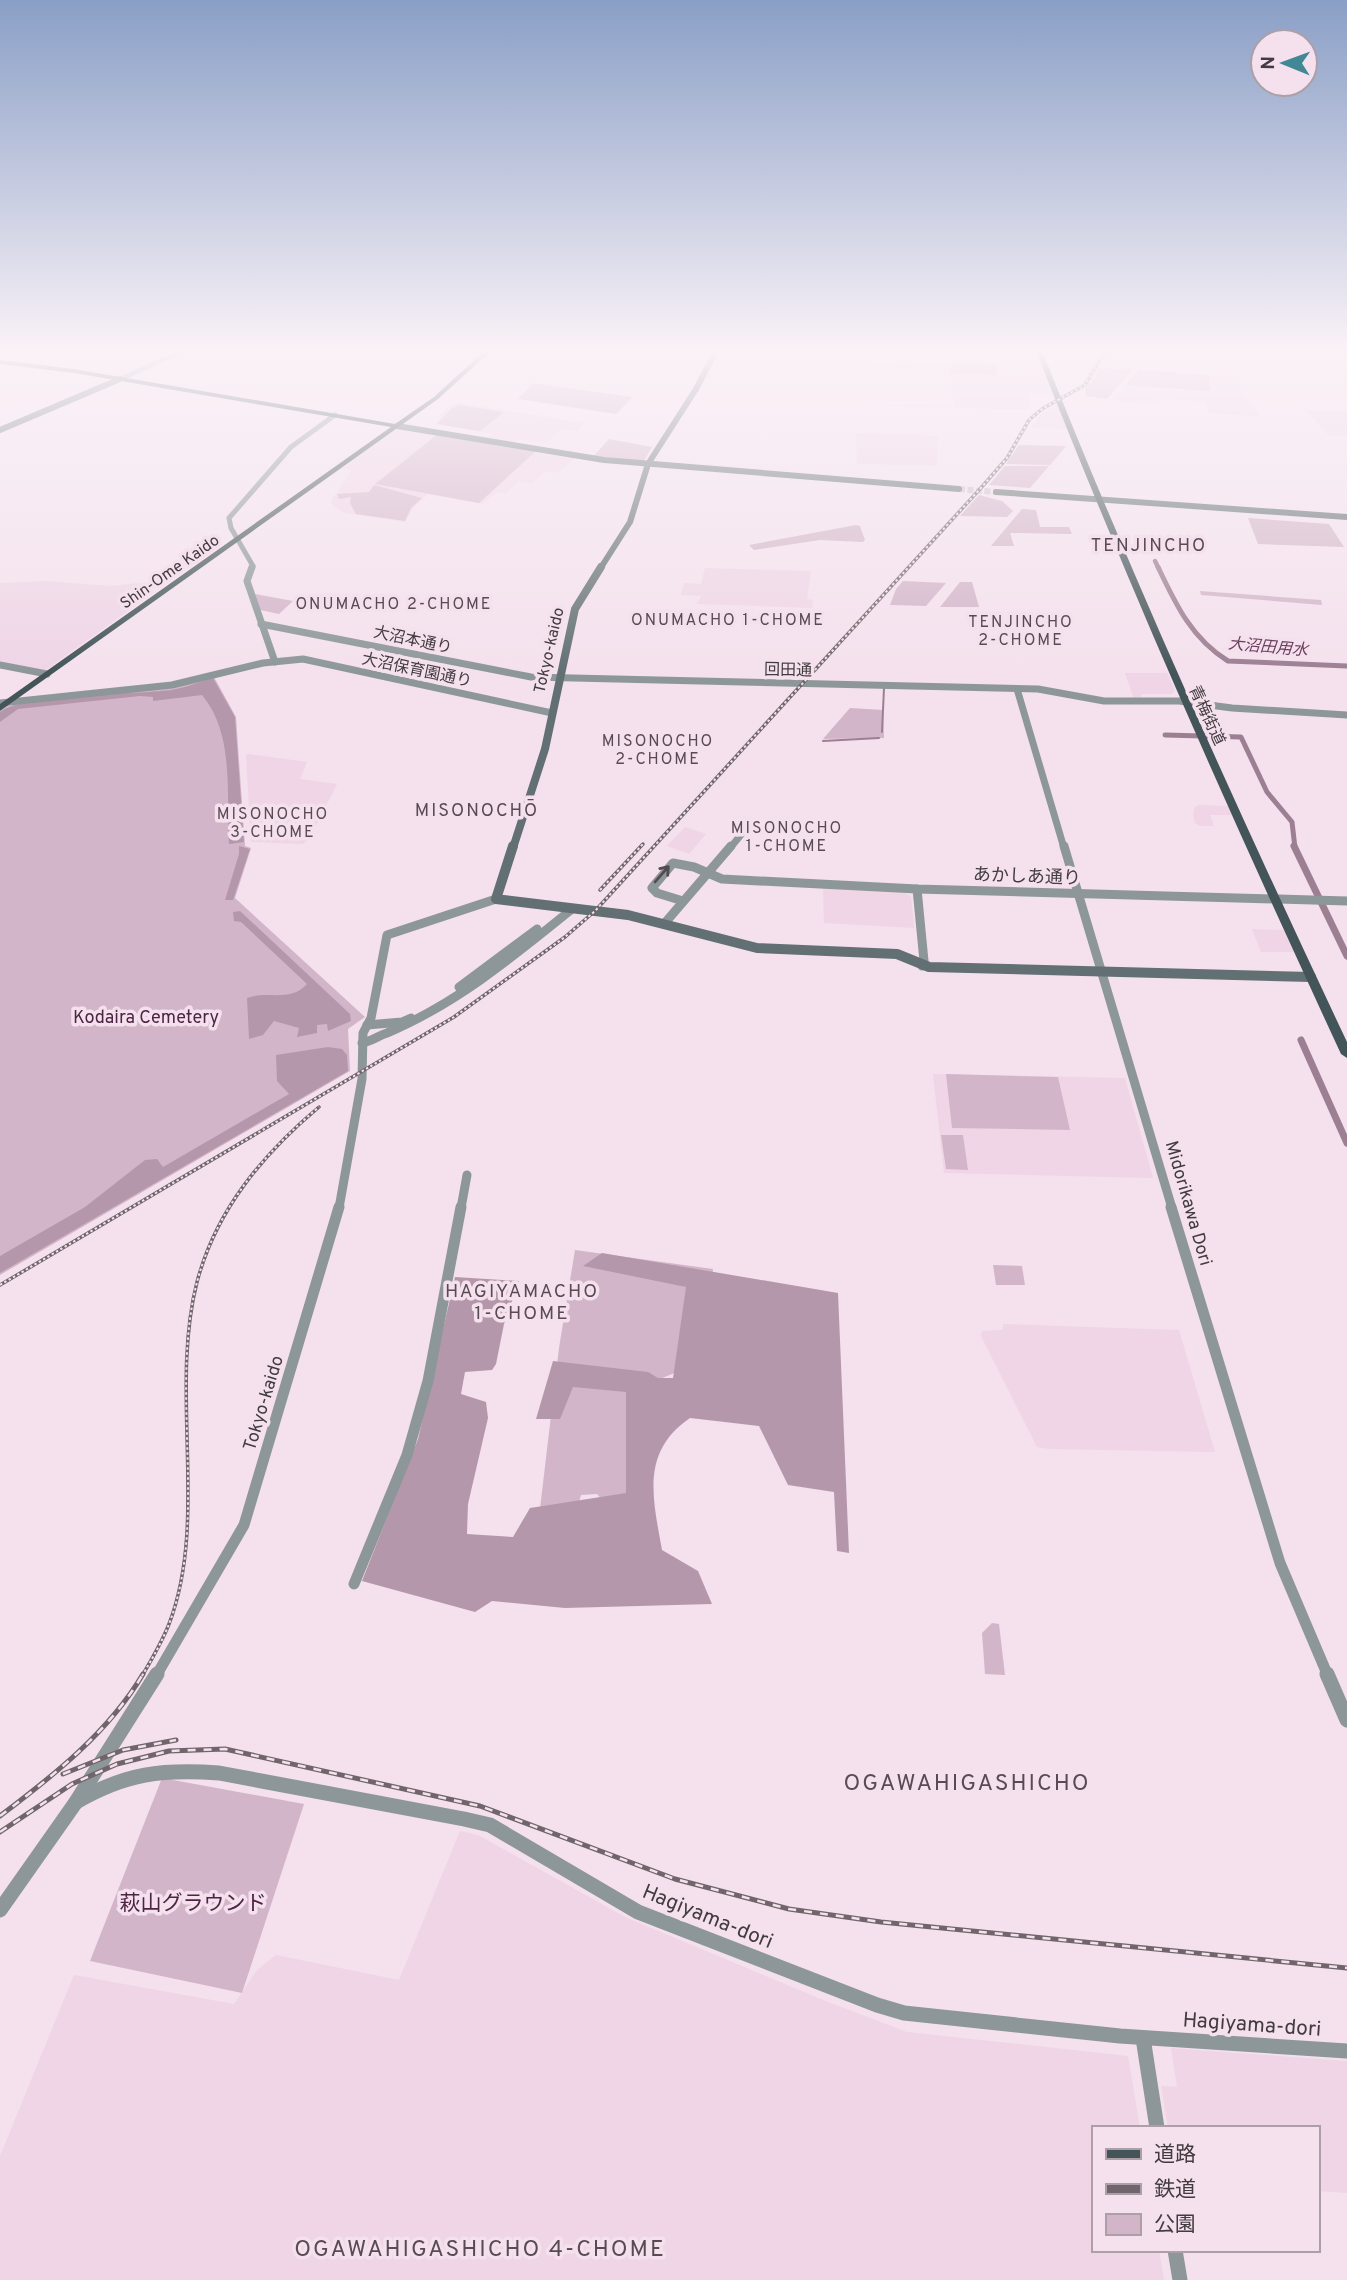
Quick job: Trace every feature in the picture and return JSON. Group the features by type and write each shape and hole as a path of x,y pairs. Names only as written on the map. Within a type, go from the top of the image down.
{"main road":[{"name":"Shin-Ome Kaido","path":"2,704 350,459"},
{"path":"601,459 959,489"},
{"name":"Tokyo-kaido","path":"496,899 537,779 575,609 630,522 651,459"},
{"name":"青梅街道","path":"1082,459 1184,702 1347,1054"},
{"path":"996,492 1347,517"},
{"path":"496,899 628,915 757,948 897,954 922,966 994,971 1311,976"}],"street":[{"path":"275,662 247,581 253,566 231,528 229,518 281,459"},
{"name":"大沼本通り","path":"261,624 517,675 559,678"},
{"name":"大沼保育園通り","path":"2,704 80,693 173,685 275,662 311,660 552,713"},
{"path":"0,665 47,674"},
{"name":"回田通","path":"559,678 1038,689 1104,701 1184,702 1245,709 1347,715"},
{"name":"Midorikawa Dori","path":"1017,689 1280,1563 1347,1720"},
{"path":"664,924 750,824"},
{"name":"あかしあ通り","path":"683,901 657,893 653,886 673,863 694,867 722,879 917,889 1347,901"},
{"path":"917,889 924,961 922,966"},
{"name":"Tokyo-kaido","path":"0,1910 76,1802 166,1660 244,1525 337,1219 361,1089 364,1053 362,1043 387,935 496,899"},
{"path":"367,1025 406,1021 474,977 567,909"},
{"path":"362,1043 373,1042 382,1035 398,1031 438,1009 517,953 567,909"},
{"path":"354,1584 407,1455 419,1416 435,1347 467,1175"},
{"name":"Hagiyama-dori","path":"76,1802 97,1790 135,1777 158,1771 180,1770 219,1773 464,1819 490,1825 595,1889 668,1926 877,2005 934,2017 1143,2038 1347,2051"},
{"path":"1143,2038 1157,2126"},
{"path":"1175,2252 1180,2280"}],"shaded area":[{"path":"352,459 573,459 558,473 546,471 532,484 519,481 506,493 497,492 482,504 428,494 413,508 405,522 344,513 333,506 331,501 352,470 344,468 354,460"},
{"path":"857,459 937,459 937,466 857,464"},
{"path":"705,568 811,571 807,599 813,600 812,608 697,604 701,596 681,595 684,583 701,584"},
{"path":"47,581 111,586 138,583 142,584 129,595 145,599 43,672 0,661 0,583"},
{"path":"424,663 470,672 460,683 412,680"},
{"path":"1125,673 1167,673 1175,691 1173,694 1141,694 1141,699 1134,699"},
{"path":"213,678 235,717 244,842 229,844 224,746 213,711 202,695 153,701 153,697 140,696 18,709 0,722 0,712 33,701 81,695 171,690"},
{"path":"246,755 307,762 300,779 337,784 310,838 303,844 251,842"},
{"path":"1228,806 1233,815 1210,815 1214,826 1200,826 1195,823 1193,814 1195,807"},
{"path":"685,827 706,834 689,854 667,846"},
{"path":"239,846 250,849 233,900 225,900 239,854"},
{"path":"823,888 904,892 911,896 914,928 824,923"},
{"path":"240,911 350,1014 351,1021 328,1031 327,1024 317,1025 317,1033 297,1037 299,1028 274,1021 263,1035 249,1039 247,998 286,995 307,984 241,922 234,921 233,912"},
{"path":"1252,929 1284,930 1294,952 1261,952"},
{"path":"328,1047 342,1049 347,1055 348,1071 0,1273 0,1256 85,1207 145,1160 157,1159 163,1167 289,1094 277,1081 276,1055"},
{"path":"933,1074 1125,1078 1153,1178 944,1173"},
{"path":"602,1253 838,1293 849,1553 837,1551 834,1492 788,1485 759,1426 690,1418 674,1431 663,1446 657,1461 654,1478 656,1513 662,1550 698,1571 712,1604 565,1608 492,1601 475,1612 362,1581 418,1439 455,1277 519,1281 504,1324 496,1364 492,1370 465,1372 461,1394 486,1402 488,1418 468,1504 467,1534 513,1537 530,1508 626,1493 626,1392 573,1387 560,1419 536,1419 553,1361 648,1372 658,1378 673,1378 686,1287 583,1266"},
{"path":"1003,1324 1179,1330 1215,1452 1037,1447 981,1336 982,1331 1003,1330"},
{"path":"460,1831 478,1835 625,1917 907,2032 1128,2056 1140,2126 1092,2126 1092,2252 1159,2252 1164,2280 0,2280 0,2156 74,1975 234,2004 257,1970 276,1955 399,1980"},
{"path":"1171,2048 1347,2061 1347,2193 1319,2191 1319,2126 1168,2126 1161,2086 1177,2087"}],"green space":[{"path":"406,459 527,459 479,503 375,484"},
{"path":"1009,459 1055,459 1050,465 1006,464"},
{"path":"1005,466 1049,466 1030,488 989,485"},
{"path":"374,485 422,498 411,508 405,521 356,514 350,503 351,497 339,499 337,494 369,492"},
{"path":"979,495 1002,501 1013,511 1007,517 960,516"},
{"path":"1022,509 1036,510 1040,527 1069,527 1072,534 1010,533 1014,546 991,546"},
{"path":"1248,518 1329,524 1344,547 1258,544"},
{"path":"860,526 865,540 863,542 820,540 754,550 749,545"},
{"path":"903,581 946,583 926,606 890,605 896,589"},
{"path":"960,582 972,582 979,607 940,607"},
{"path":"1200,591 1321,600 1322,605 1201,595"},
{"path":"255,594 293,601 279,614 260,610"},
{"name":"Kodaira Cemetery","path":"214,677 236,717 245,846 251,848 235,898 365,1017 348,1029 350,1071 0,1275 0,711 7,706 137,692"},
{"path":"850,708 883,710 884,738 823,739"},
{"path":"946,1074 1058,1077 1070,1130 952,1128"},
{"path":"941,1135 963,1135 968,1170 946,1169"},
{"path":"575,1250 713,1269 705,1368 689,1367 655,1381 621,1520 597,1494 581,1495 571,1532 539,1517 559,1348"},
{"path":"993,1265 1022,1266 1025,1285 996,1285"},
{"path":"992,1623 999,1624 1005,1675 985,1674 982,1633"},
{"name":"萩山グラウンド","path":"162,1778 304,1804 242,1993 90,1961"}],"waterway":[{"name":"大沼田用水","path":"1155,561 1158,567"},
{"name":"大沼田用水","path":"1158,567 1186,620 1204,642 1228,661 1347,666"},
{"path":"882,732 884,688"},
{"path":"1165,735 1241,737 1267,792 1292,822 1295,848"},
{"path":"823,741 879,738"},
{"path":"1294,846 1347,956"},
{"path":"1301,1040 1347,1143"}],"tunnel":[{"path":"959,489 996,492"}],"railway":[{"path":"0,1285 454,1017 565,937 595,911 1006,459"},
{"path":"600,890 643,844"},
{"path":"142,1676 169,1624 181,1584 188,1499 186,1367 189,1324 205,1256 229,1207 244,1185 279,1144 319,1107"},
{"path":"0,1816 79,1752 114,1715 143,1674"},
{"path":"63,1774 123,1750 176,1740"},
{"path":"0,1832 72,1784 117,1764 169,1751 225,1749 480,1806 675,1879 789,1909 881,1922 1347,1968"}],"district":[{"name":"TENJINCHO","path":"1149,545"},
{"name":"ONUMACHO 2-CHOME","path":"394,603"},
{"name":"ONUMACHO 1-CHOME","path":"728,619"},
{"name":"TENJINCHO 2-CHOME","path":"1021,630"},
{"name":"MISONOCHO 2-CHOME","path":"658,749"},
{"name":"MISONOCHŌ","path":"477,810"},
{"name":"MISONOCHO 3-CHOME","path":"273,822"},
{"name":"MISONOCHO 1-CHOME","path":"787,836"},
{"name":"HAGIYAMACHO 1-CHOME","path":"522,1301"},
{"name":"OGAWAHIGASHICHO","path":"967,1782"},
{"name":"OGAWAHIGASHICHO 4-CHOME","path":"480,2248"}]}
